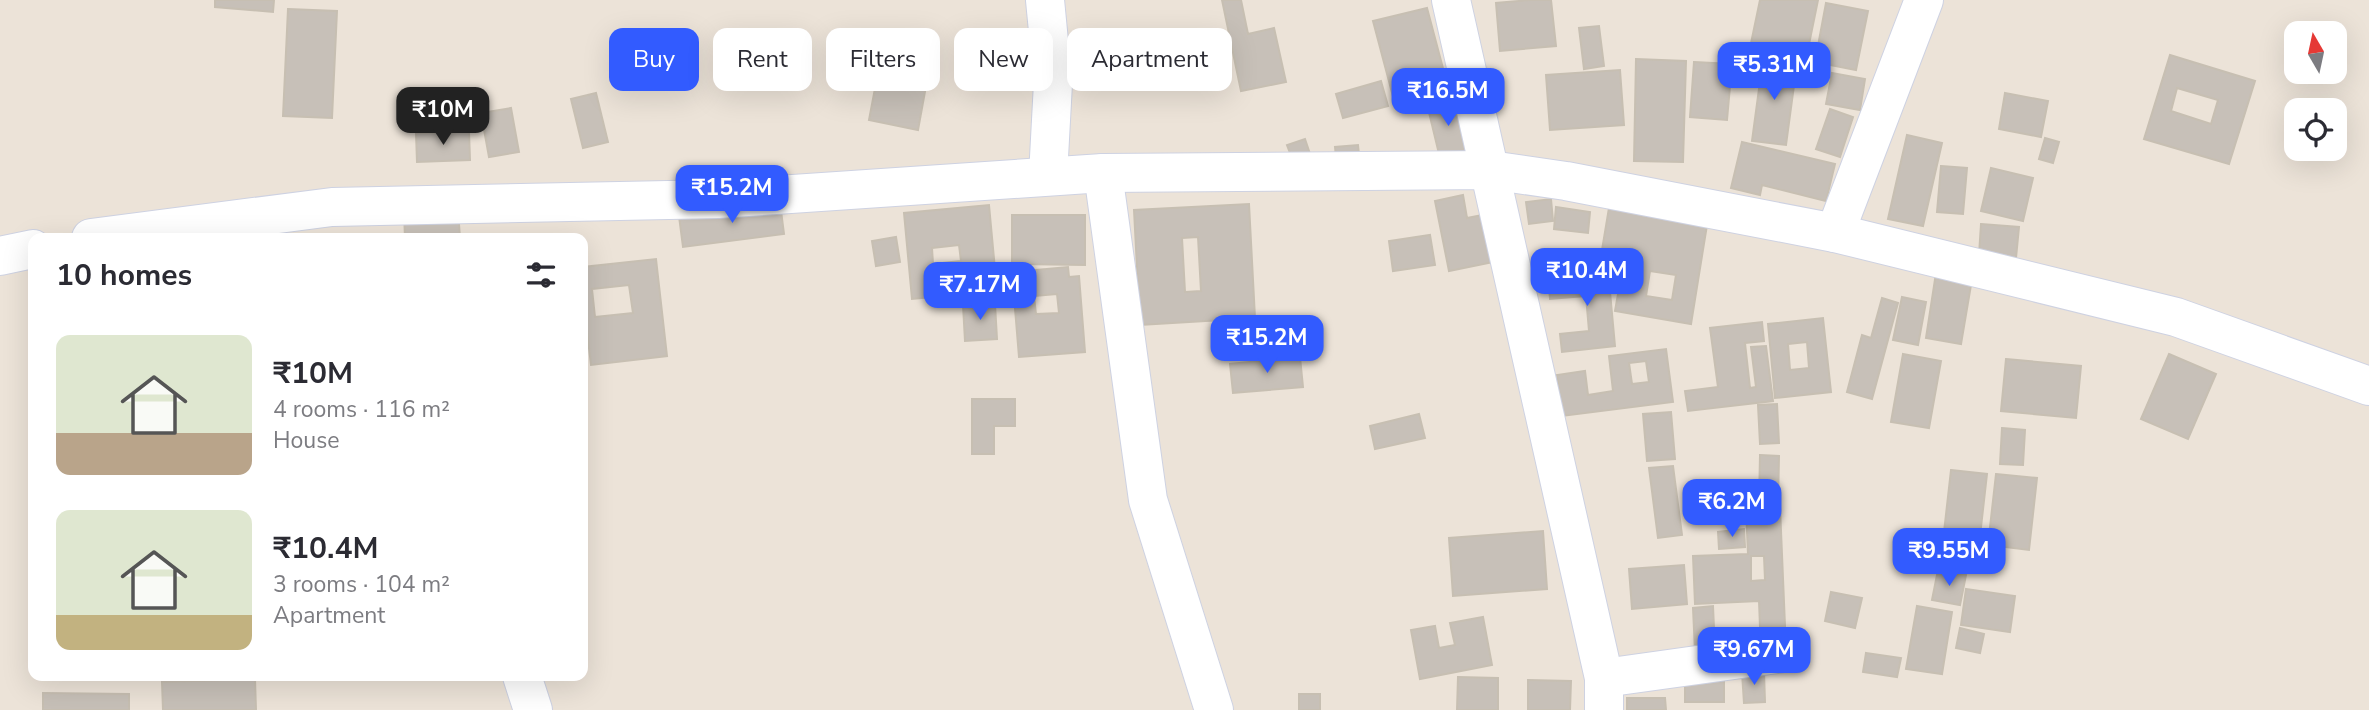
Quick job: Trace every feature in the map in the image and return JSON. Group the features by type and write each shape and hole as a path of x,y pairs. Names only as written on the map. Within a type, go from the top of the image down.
{"street":[{"path":"1045,0 1052,83 1048,176"},
{"path":"1451,0 1604,694 1791,652"},
{"path":"1835,233 1923,0"},
{"path":"168,233 1103,173 1490,170 1566,181 1835,233 2176,317 2369,386"},
{"path":"1103,173 1148,500 1214,710"},
{"path":"0,256 28,250"},
{"path":"524,681 533,710"}],"building":[{"path":"215,0 274,0 273,12 215,7"},
{"path":"1222,0 1241,0 1248,34 1274,28 1286,82 1241,91 1232,48 1232,28 1228,28"},
{"path":"1551,0 1556,46 1500,51 1496,3"},
{"path":"1760,0 1818,0 1806,59 1750,48"},
{"path":"1826,3 1868,11 1856,70 1815,62"},
{"path":"1427,8 1449,91 1395,104 1373,21"},
{"path":"288,9 337,11 332,118 283,116"},
{"path":"1599,26 1604,66 1584,69 1579,28"},
{"path":"2170,55 2255,81 2229,164 2144,139","holes":["2177,88 2218,100 2211,124 2171,111"]},
{"path":"1636,59 1686,61 1683,162 1634,161"},
{"path":"1763,59 1797,63 1786,145 1752,141"},
{"path":"1694,62 1732,64 1727,120 1690,117"},
{"path":"1620,70 1624,125 1550,130 1546,75"},
{"path":"1832,73 1865,79 1860,110 1826,104"},
{"path":"1381,81 1388,106 1343,118 1336,94"},
{"path":"875,91 925,91 918,130 869,120"},
{"path":"596,93 608,142 583,148 571,99"},
{"path":"2005,93 2048,101 2041,137 1999,129"},
{"path":"1455,98 1468,152 1440,158 1427,104"},
{"path":"511,108 519,152 489,157 481,113"},
{"path":"1830,109 1853,117 1840,157 1816,149"},
{"path":"469,132 470,160 417,162 416,133"},
{"path":"1907,135 1942,143 1923,226 1888,219"},
{"path":"2045,138 2059,142 2053,163 2039,159"},
{"path":"1305,139 1312,160 1295,166 1287,145"},
{"path":"1742,142 1835,164 1826,201 1762,185 1760,195 1731,188"},
{"path":"1358,145 1360,164 1337,167 1335,147"},
{"path":"1941,166 1967,168 1963,214 1937,212"},
{"path":"1991,168 2033,178 2023,221 1981,211"},
{"path":"1463,195 1467,218 1493,213 1503,260 1449,271 1435,201"},
{"path":"1551,199 1553,221 1529,224 1526,202"},
{"path":"780,203 784,234 683,247 679,216"},
{"path":"1249,204 1255,318 1140,325 1134,210","holes":["1198,237 1201,291 1185,292 1182,238"]},
{"path":"989,205 997,291 912,299 904,213","holes":["959,245 961,261 933,264 932,248"]},
{"path":"1556,207 1590,212 1588,233 1554,229"},
{"path":"1609,208 1707,225 1691,324 1615,311 1623,266 1600,262","holes":["1650,271 1676,275 1672,300 1646,296"]},
{"path":"458,210 460,233 405,233 404,213"},
{"path":"1012,215 1085,215 1085,265 1012,264"},
{"path":"1981,224 2019,227 2016,258 1979,255"},
{"path":"1430,235 1435,265 1393,271 1389,241"},
{"path":"896,237 900,262 876,266 872,241"},
{"path":"656,259 667,356 591,365 588,340 588,266","holes":["629,285 633,313 595,317 592,289"]},
{"path":"1068,267 1069,277 1079,276 1085,352 1019,357 1012,272","holes":["1057,294 1059,313 1036,314 1034,296"]},
{"path":"1608,270 1615,346 1562,352 1560,334 1589,331 1586,296 1550,299 1548,276"},
{"path":"1936,273 1972,279 1961,344 1926,338"},
{"path":"1902,297 1926,302 1918,345 1893,340"},
{"path":"1882,298 1898,303 1872,399 1847,392 1862,335 1871,338"},
{"path":"995,304 997,339 965,341 963,305"},
{"path":"1823,318 1831,392 1775,398 1768,324","holes":["1807,342 1809,368 1790,370 1788,344"]},
{"path":"1762,322 1764,341 1745,343 1750,388 1756,387 1751,347 1766,346 1773,401 1688,411 1685,391 1718,387 1710,328"},
{"path":"1666,349 1673,402 1562,416 1557,375 1585,371 1588,395 1613,391 1609,356","holes":["1646,361 1649,382 1632,384 1629,363"]},
{"path":"1903,354 1941,361 1929,428 1891,422"},
{"path":"2169,354 2216,374 2188,439 2141,419"},
{"path":"1300,357 1303,387 1233,393 1230,364"},
{"path":"2006,359 2081,366 2076,418 2001,411"},
{"path":"972,399 1015,399 1015,426 994,426 994,454 972,454"},
{"path":"1777,404 1779,443 1760,444 1758,405"},
{"path":"1671,412 1675,459 1647,461 1643,414"},
{"path":"1419,414 1425,438 1375,449 1370,426"},
{"path":"2002,428 2025,430 2023,465 2000,464"},
{"path":"1760,455 1779,456 1778,503 1759,503"},
{"path":"1673,466 1682,535 1658,538 1649,468"},
{"path":"1951,470 1987,474 1980,536 1944,532"},
{"path":"1996,474 2037,478 2029,550 1988,545"},
{"path":"1780,507 1785,626 1760,627 1759,601 1695,604 1693,556 1748,554 1746,508","holes":["1751,556 1764,556 1765,580 1751,581"]},
{"path":"1744,529 1745,547 1719,549 1718,532"},
{"path":"1543,531 1547,589 1453,596 1449,538"},
{"path":"1940,539 1975,543 1972,570 1936,566"},
{"path":"1684,565 1687,604 1632,609 1629,569"},
{"path":"1938,570 1966,575 1960,605 1932,600"},
{"path":"1966,589 2015,596 2010,632 1961,625"},
{"path":"1831,592 1862,598 1855,628 1825,621"},
{"path":"1713,606 1715,651 1695,652 1693,608"},
{"path":"1917,606 1952,612 1942,674 1906,669"},
{"path":"1483,617 1492,665 1420,679 1411,630 1435,626 1439,648 1455,645 1450,623"},
{"path":"1960,628 1984,634 1980,653 1956,648"},
{"path":"1866,653 1901,658 1897,677 1863,672"},
{"path":"1764,672 1765,702 1744,703 1742,673"},
{"path":"1724,674 1724,702 1685,702 1685,675"},
{"path":"1458,677 1498,678 1498,710 1457,710"},
{"path":"1528,680 1571,681 1570,710 1528,710"},
{"path":"255,681 256,710 163,710 162,682"},
{"path":"43,693 129,694 129,710 43,710"},
{"path":"1299,694 1320,694 1320,710 1299,710"},
{"path":"1627,698 1665,698 1666,710 1627,710"}]}
